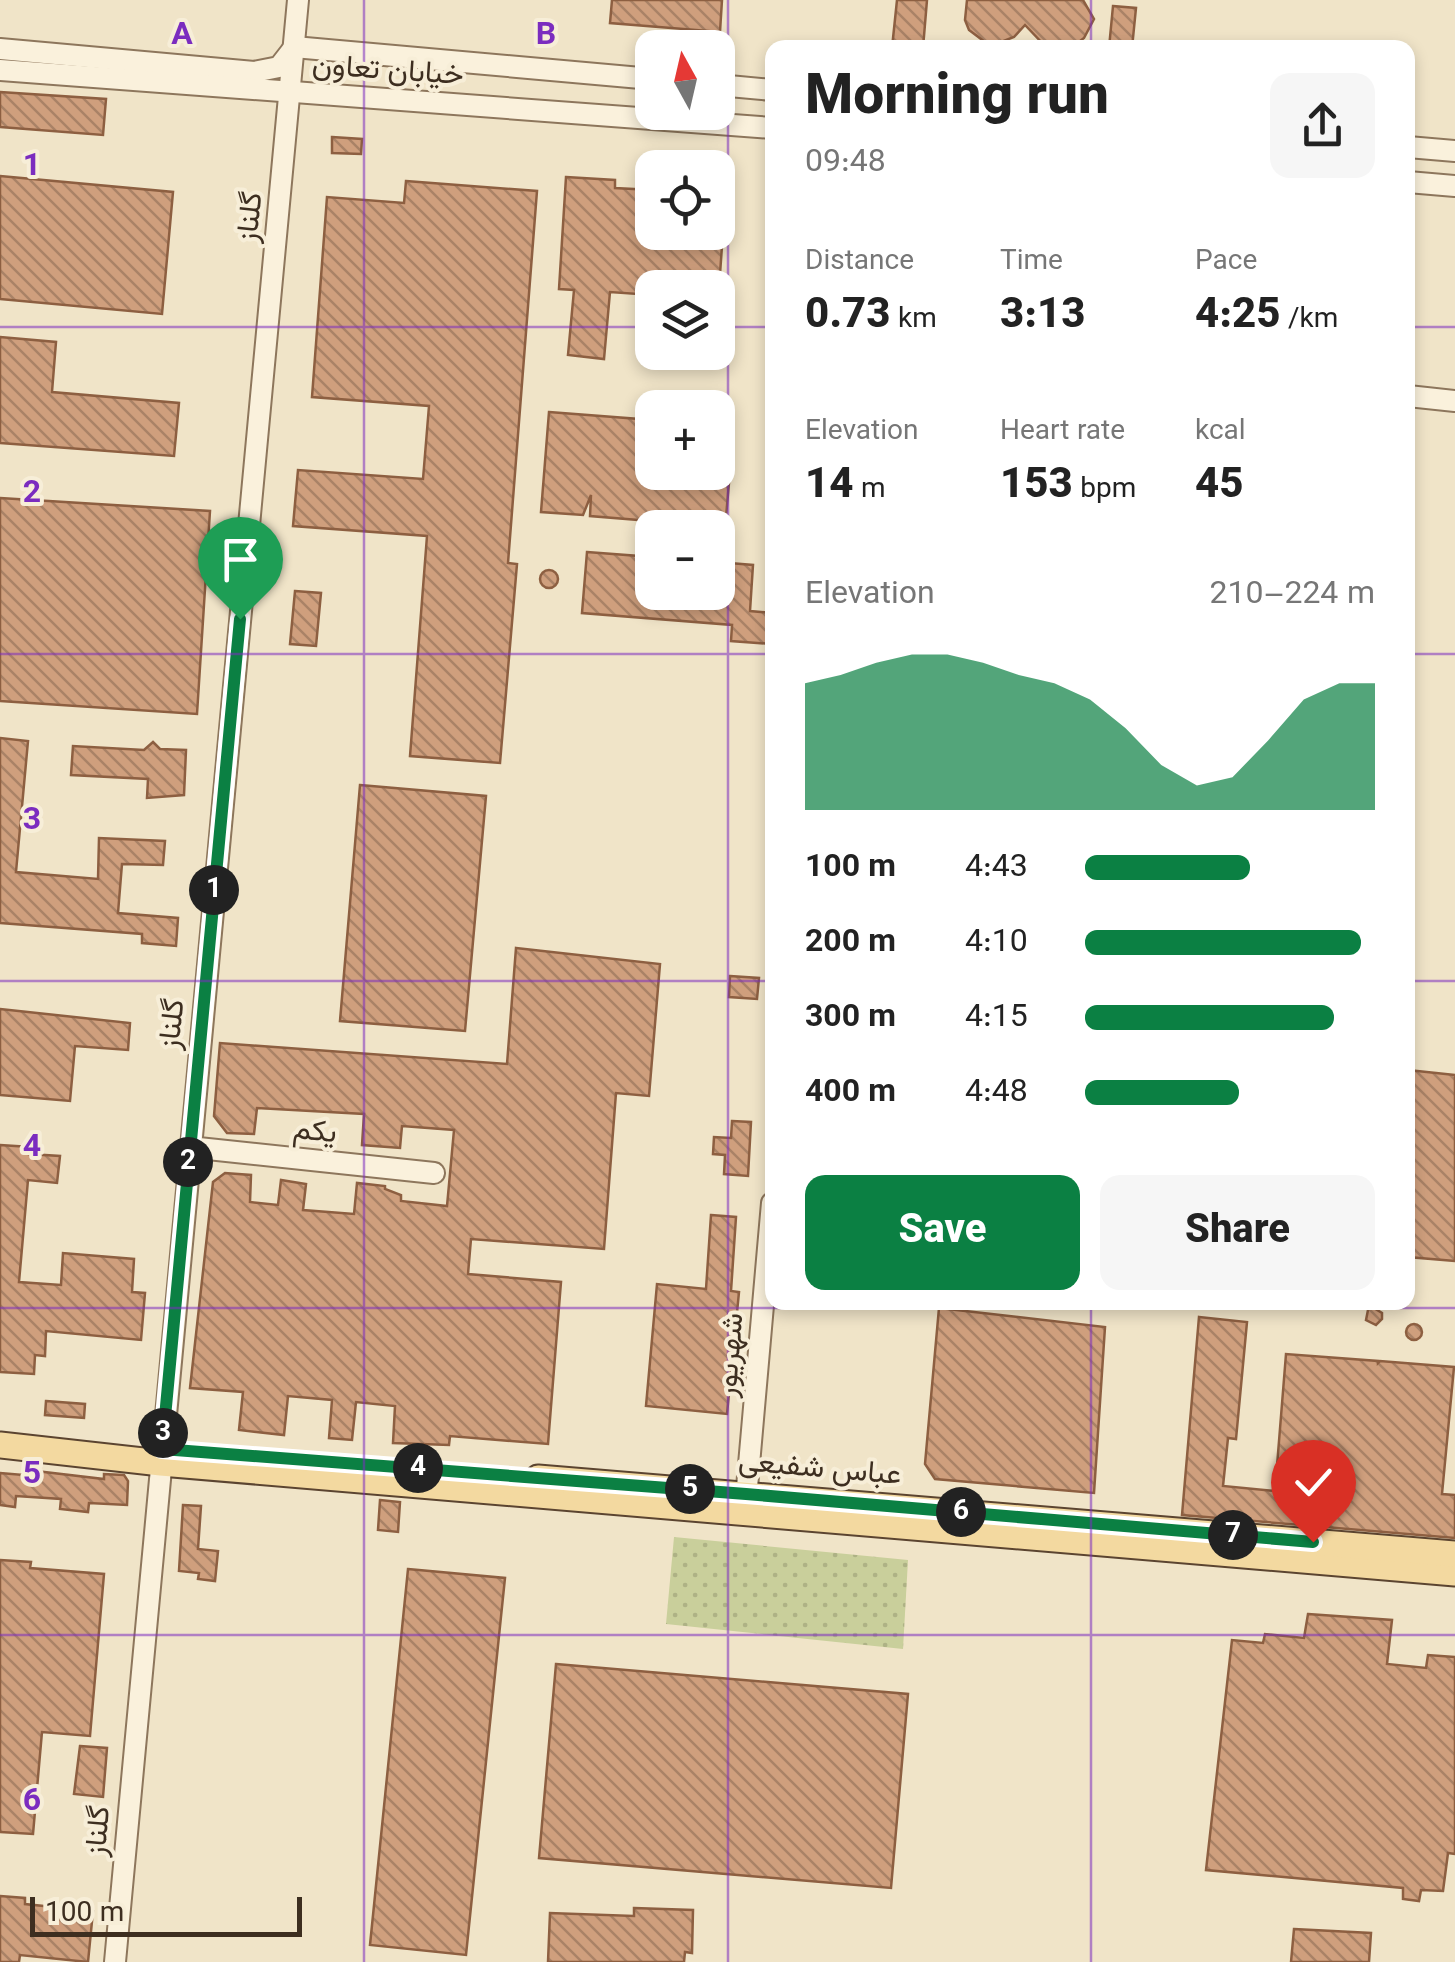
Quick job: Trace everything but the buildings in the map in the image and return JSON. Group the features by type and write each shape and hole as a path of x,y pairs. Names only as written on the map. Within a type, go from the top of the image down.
{"main road":[{"name":"عباس شفیعی","path":"0,1432 161,1456"},
{"name":"عباس شفیعی","path":"0,1445 1455,1554"},
{"name":"عباس شفیعی","path":"746,1503 1455,1573"}],"street":[{"name":"گلناز","path":"115,1962 298,0"},
{"name":"خیابان تعاون","path":"0,49 254,72 280,67 294,47 635,77"},
{"name":"خیابان تعاون","path":"0,70 765,127"},
{"path":"735,87 765,89"},
{"path":"1415,148 1455,151"},
{"path":"1415,183 1455,186"},
{"path":"1415,397 1455,400"},
{"name":"یکم","path":"189,1146 434,1173"},
{"name":"شهریور","path":"746,1503 765,1284"}],"green space":[{"path":"674,1537 908,1560 903,1649 666,1624"}],"route":[{"path":"240,619 162,1449 1313,1542"}]}
